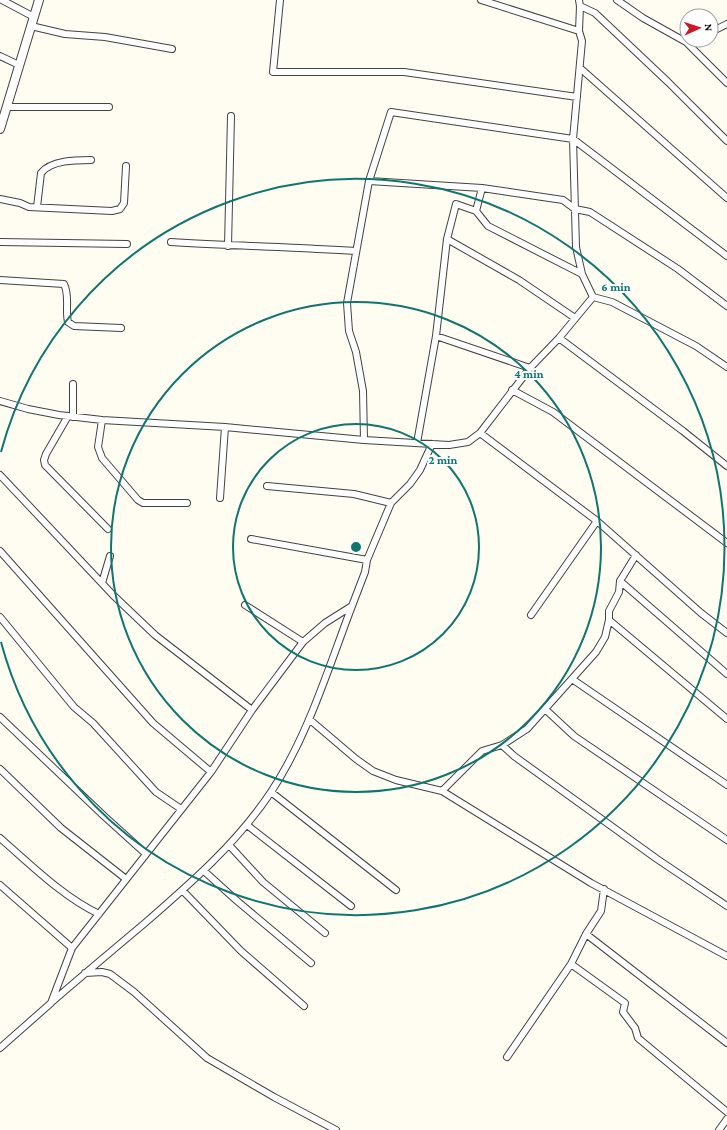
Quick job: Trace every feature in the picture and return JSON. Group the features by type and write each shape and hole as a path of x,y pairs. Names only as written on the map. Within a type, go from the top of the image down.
{"street":[{"path":"2,0 34,17"},
{"path":"0,129 39,0"},
{"path":"280,0 273,72 404,72 576,97"},
{"path":"481,0 579,31"},
{"path":"617,0 643,18 679,36"},
{"path":"579,3 579,31 582,41 573,139 576,247 582,274 593,297 612,302 696,346 727,367"},
{"path":"579,3 595,13 668,82 727,141"},
{"path":"31,26 65,34 105,37 172,48"},
{"path":"694,48 727,83"},
{"path":"0,56 20,65"},
{"path":"580,68 727,198"},
{"path":"5,109 109,107"},
{"path":"364,440 363,391 356,352 349,331 347,303 369,180 391,112 573,139 727,256"},
{"path":"228,246 231,116"},
{"path":"37,207 41,173 44,170 60,163 75,160 91,160"},
{"path":"0,199 20,203 29,207 112,211 120,209 124,202 126,166"},
{"path":"369,180 482,188 563,200 575,209 590,212 678,269 727,306"},
{"path":"476,211 482,188"},
{"path":"417,443 436,336 447,239 456,204 476,211 488,226 582,274"},
{"path":"447,239 519,280 575,318"},
{"path":"0,242 127,244"},
{"path":"171,242 228,246 302,247 356,251"},
{"path":"0,280 64,284 67,290 66,315 68,322 74,326 121,328"},
{"path":"0,402 28,409 102,420 225,427 364,440 460,444 468,442 480,433 530,368 559,338 593,297"},
{"path":"436,336 530,368"},
{"path":"559,338 684,431 727,466"},
{"path":"73,384 71,416 46,454 44,460 45,465 108,529"},
{"path":"512,390 553,412 727,543"},
{"path":"102,420 98,447 102,458 138,500 143,503 187,502"},
{"path":"220,498 225,427"},
{"path":"480,433 597,521 701,613 727,633"},
{"path":"0,1048 85,973 183,891 229,846 247,825 271,792 290,761 309,719 365,572 367,560 392,503 417,475 432,444"},
{"path":"0,476 102,583 155,635 252,710"},
{"path":"267,486 354,494 392,503"},
{"path":"532,615 597,521"},
{"path":"251,539 367,560"},
{"path":"0,551 153,723 211,772"},
{"path":"442,791 482,751 502,744 527,729 596,652 605,637 609,620 609,611 619,592 620,580 636,555"},
{"path":"102,583 110,556"},
{"path":"620,580 727,674"},
{"path":"245,605 303,642"},
{"path":"51,1003 72,948 211,772 252,710 303,642 324,623 352,606"},
{"path":"0,617 74,707 93,723 156,792 181,809"},
{"path":"609,620 727,719"},
{"path":"572,679 727,785"},
{"path":"545,710 574,736 727,840"},
{"path":"0,716 104,816 146,854"},
{"path":"309,719 356,759 373,771 396,780 442,791 591,883 727,956"},
{"path":"502,744 514,756 638,846 727,906"},
{"path":"0,769 60,828 126,879"},
{"path":"271,792 396,890"},
{"path":"247,825 351,906"},
{"path":"0,838 41,874 86,908 99,914"},
{"path":"229,846 263,882 325,933"},
{"path":"204,871 311,963"},
{"path":"0,885 72,948"},
{"path":"508,1057 571,964 586,934 600,911 604,889"},
{"path":"183,891 241,951 304,1006"},
{"path":"586,934 727,1043"},
{"path":"571,964 625,1003 623,1012 635,1028 638,1038 727,1112"},
{"path":"85,973 102,972 110,974 134,992 207,1058 274,1098 336,1130"},
{"path":"0,1040 12,1037"},
{"path":"719,1130 727,1119"}]}
